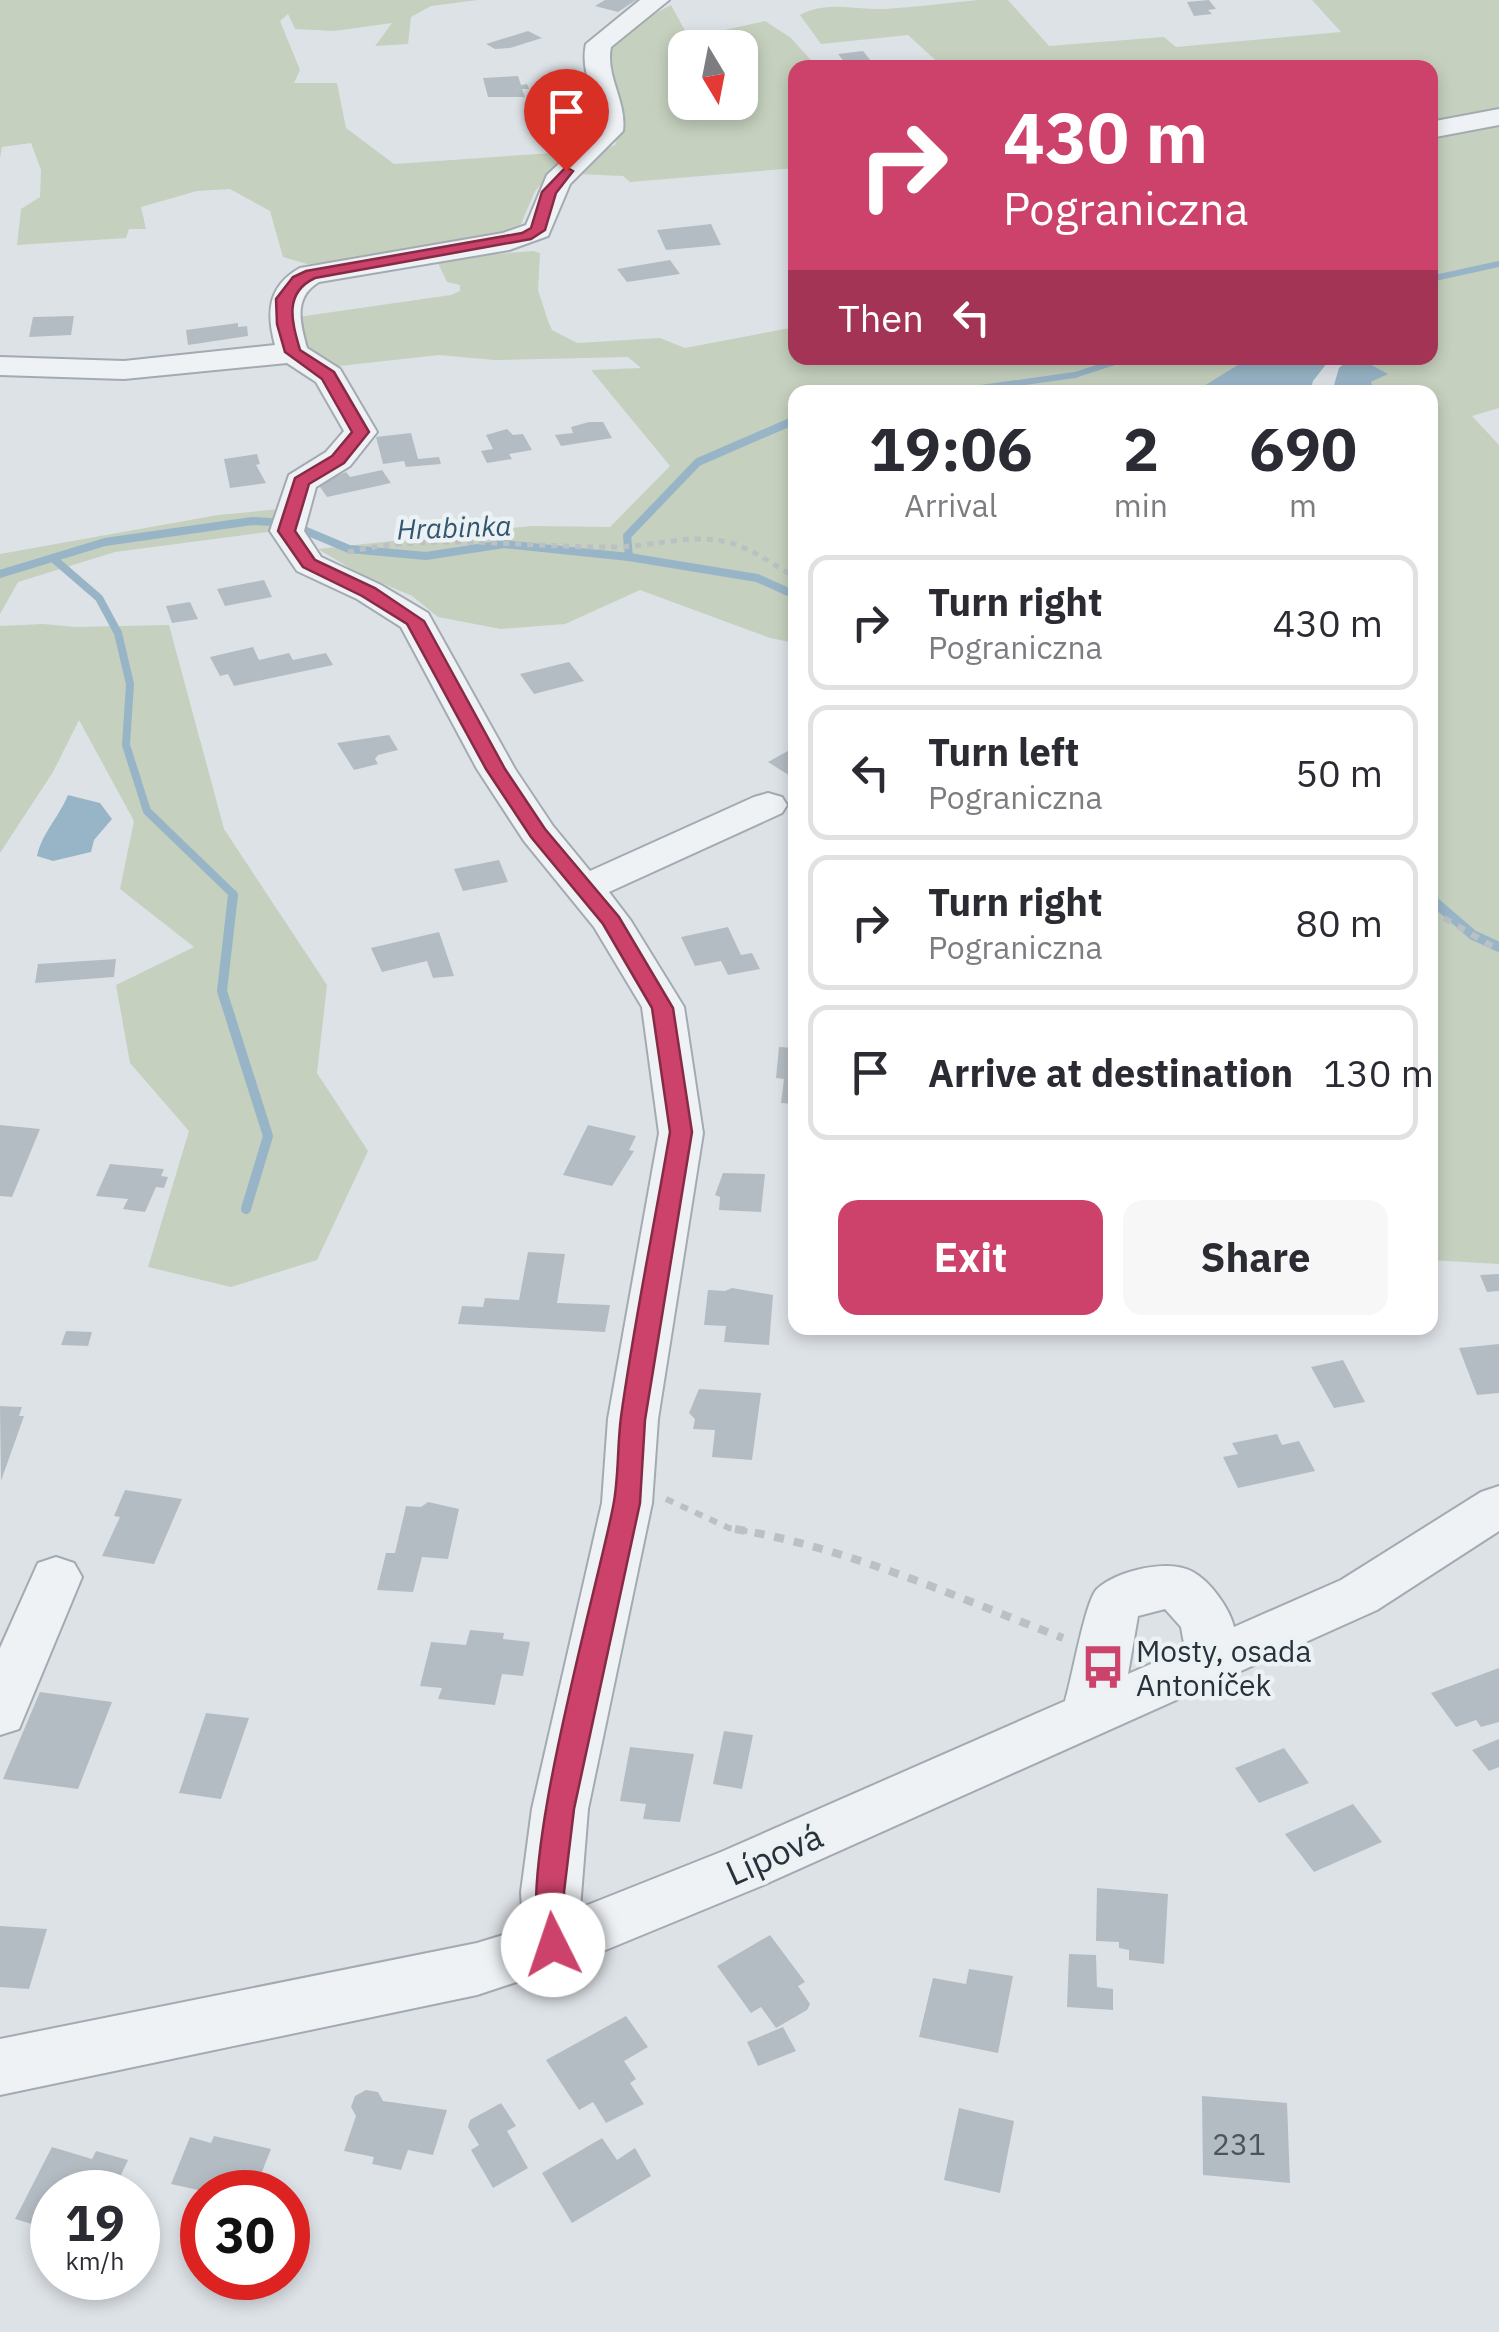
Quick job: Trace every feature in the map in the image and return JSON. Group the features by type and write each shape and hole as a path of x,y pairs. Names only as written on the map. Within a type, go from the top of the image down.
{"street":[{"path":"553,1945 550,1892 560,1809 628,1482 633,1420 681,1132 678,1093 663,1008 611,921 538,833 496,769 414,621 369,592 309,564 301,482 338,459 360,432 328,376 293,352 284,324 284,299 298,280 361,265 509,241 538,230 556,181 609,131 610,108 594,63 598,44 656,0"},
{"path":"1438,128 1499,117"},
{"path":"0,366 124,370 293,352"},
{"path":"583,888 768,805"},
{"name":"Lípová","path":"0,2067 476,1969 553,1945 742,1869 1359,1595 1499,1506"},
{"path":"0,1713 56,1578"},
{"path":"1089,1712 1114,1605 1138,1591 1176,1587 1206,1620 1212,1658"}],"path":[{"path":"306,537 375,544 464,536 612,547 701,538 731,542 788,573"},
{"path":"1438,915 1499,950"},
{"path":"628,1482 729,1528 778,1536 862,1560 1105,1654"}],"green space":[{"path":"0,0 478,0 431,6 411,17 408,44 375,46 392,23 334,31 295,29 288,14 280,21 300,70 294,83 337,83 346,128 394,164 553,153 564,155 564,160 535,191 521,224 504,233 326,263 307,264 283,257 270,211 230,189 197,191 141,207 146,229 129,229 126,238 17,245 21,209 40,197 41,170 31,143 2,147 0,158"},
{"path":"1008,0 1049,46 1164,37 1176,47 1341,32 1312,0 1499,0 1499,113 1438,124 1438,60 935,60 908,35 821,44 800,15 831,7 884,9"},
{"path":"671,5 685,30 668,30 668,120 758,120 758,30 725,30 765,21 791,38 811,60 788,60 788,169 630,182 623,176 579,174 603,150 615,145 624,123 605,48"},
{"path":"1499,120 1499,408 1472,416 1499,445 1499,1264 1438,1260 1438,385 1371,382 1387,374 1371,365 1438,365 1438,131"},
{"path":"540,253 538,290 548,321 552,330 577,343 660,338 685,348 788,328 788,365 1238,365 1205,385 788,385 788,642 640,590 565,624 501,629 438,617 412,596 358,573 318,549 531,526 610,527 670,466 591,370 641,368 628,357 494,360 439,355 330,367 303,351 291,318 460,291 460,285 447,282 436,259"},
{"path":"281,509 275,531 115,552 18,582 0,614 0,554 218,515"},
{"path":"169,625 224,829 327,985 317,1073 368,1151 317,1260 231,1287 148,1267 189,1131 130,1063 116,985 194,947 120,889 134,821 79,720 53,772 0,853 0,626"}],"water":[{"path":"1238,365 1326,365 1312,385 1205,385"},
{"path":"1372,365 1388,374 1371,382 1372,385 1334,385 1339,368"},
{"path":"68,795 100,803 112,819 94,840 91,852 53,861 37,856 43,840"}],"building":[{"path":"605,0 636,0 618,12 595,6"},
{"path":"1209,0 1216,9 1208,10 1212,14 1194,16 1187,2"},
{"path":"528,31 542,38 510,48 495,49 486,44"},
{"path":"863,51 870,60 843,60 838,54"},
{"path":"518,76 521,85 527,84 529,89 522,89 525,97 488,97 483,78"},
{"path":"711,224 721,245 666,250 657,230"},
{"path":"670,260 680,274 627,282 617,269"},
{"path":"74,316 71,335 29,337 33,317"},
{"path":"238,323 238,327 247,326 248,336 188,345 186,330"},
{"path":"603,422 612,438 561,446 555,435 573,433 571,427"},
{"path":"507,429 513,435 523,434 532,450 509,454 512,459 487,463 481,451 493,449 486,435"},
{"path":"411,433 418,459 439,457 441,464 383,464 376,437"},
{"path":"257,454 260,464 256,465 266,483 230,488 224,459"},
{"path":"382,470 391,483 327,497 318,484 346,472 350,477"},
{"path":"264,580 272,597 225,606 217,589"},
{"path":"190,602 198,619 172,623 166,606"},
{"path":"253,647 259,660 289,653 293,660 326,653 333,665 234,686 228,674 220,676 210,657"},
{"path":"569,662 584,681 534,694 520,674"},
{"path":"389,735 398,750 378,755 378,764 354,770 337,743"},
{"path":"788,751 788,775 768,762"},
{"path":"499,860 508,882 463,891 454,869"},
{"path":"728,927 741,955 752,953 760,969 728,975 721,961 695,966 681,937"},
{"path":"439,932 454,976 433,978 427,961 382,972 371,948"},
{"path":"116,959 114,977 35,983 38,964"},
{"path":"779,1047 788,1048 788,1104 781,1103 784,1079 776,1078"},
{"path":"0,1125 40,1129 12,1197 0,1196"},
{"path":"588,1125 636,1136 629,1150 634,1151 612,1186 563,1175"},
{"path":"110,1164 164,1169 161,1176 168,1177 164,1188 156,1187 145,1212 123,1209 128,1199 96,1196"},
{"path":"723,1173 765,1174 761,1212 719,1210 720,1197 715,1195"},
{"path":"528,1252 565,1254 557,1303 610,1305 605,1332 458,1324 462,1306 483,1307 485,1298 519,1300"},
{"path":"1499,1274 1499,1291 1487,1292 1480,1275"},
{"path":"732,1288 773,1295 769,1345 724,1342 726,1326 704,1325 708,1290"},
{"path":"66,1331 92,1332 88,1346 61,1345"},
{"path":"1499,1344 1499,1393 1477,1395 1459,1348"},
{"path":"1343,1360 1365,1402 1334,1408 1311,1367"},
{"path":"699,1389 761,1393 752,1460 712,1457 715,1430 693,1429 695,1419 689,1413"},
{"path":"0,1406 22,1407 19,1416 24,1416 1,1481"},
{"path":"1277,1434 1282,1445 1299,1441 1315,1471 1238,1488 1223,1457 1238,1454 1232,1443"},
{"path":"125,1490 182,1499 154,1564 102,1556 120,1517 114,1516"},
{"path":"428,1502 459,1509 448,1559 422,1557 413,1592 377,1590 386,1553 395,1553 406,1506 421,1507"},
{"path":"470,1630 504,1633 503,1639 530,1642 523,1676 502,1674 495,1705 438,1699 442,1688 420,1686 431,1642 466,1645"},
{"path":"1499,1668 1499,1722 1481,1727 1476,1720 1456,1727 1431,1693"},
{"path":"40,1692 112,1702 78,1789 3,1779"},
{"path":"206,1713 249,1718 221,1799 179,1793"},
{"path":"724,1731 753,1735 742,1789 713,1784"},
{"path":"1499,1739 1499,1767 1489,1771 1472,1750"},
{"path":"630,1747 694,1754 680,1822 643,1819 646,1804 620,1801"},
{"path":"1284,1748 1309,1783 1259,1803 1235,1768"},
{"path":"1353,1804 1382,1842 1314,1872 1285,1834"},
{"path":"1097,1888 1168,1894 1164,1964 1129,1960 1129,1950 1119,1948 1119,1942 1096,1941"},
{"path":"0,1926 47,1929 29,1989 0,1987"},
{"path":"770,1935 805,1982 798,1986 810,2004 807,2010 776,2028 761,2007 751,2013 717,1966"},
{"path":"1069,1954 1096,1955 1097,1987 1113,1989 1113,2010 1067,2007"},
{"path":"969,1969 1013,1976 998,2053 919,2037 933,1978 966,1984"},
{"path":"626,2016 648,2047 624,2061 636,2079 630,2083 644,2104 606,2123 593,2102 579,2110 546,2060"},
{"path":"783,2027 796,2051 758,2066 747,2042"},
{"path":"366,2090 378,2092 383,2101 447,2110 433,2155 408,2150 401,2170 372,2164 374,2157 344,2151 356,2116 351,2107 355,2096"},
{"path":"1202,2096 1287,2103 1290,2183 1203,2175"},
{"path":"501,2103 516,2126 507,2131 528,2168 493,2188 471,2150 479,2145 468,2127 470,2120"},
{"path":"959,2108 1014,2121 1000,2193 944,2180"},
{"path":"214,2136 271,2149 263,2170 180,2170 180,2186 171,2184 190,2137 211,2143"},
{"path":"602,2138 617,2160 635,2148 651,2176 572,2223 542,2173"},
{"path":"52,2147 92,2159 96,2151 128,2160 123,2170 40,2170"},
{"path":"30,2190 30,2223 15,2219"}],"waterway":[{"path":"1438,277 1499,264"},
{"path":"1003,385 1075,375 1106,365"},
{"path":"629,557 627,536 698,462 788,423"},
{"name":"Hrabinka","path":"0,574 105,542 252,521 287,523 349,549 426,556 504,544 629,557"},
{"name":"Hrabinka","path":"629,557 757,578 788,592"},
{"path":"55,560 99,598 118,633 130,684 126,745 147,811 233,895"},
{"path":"233,895 222,991 268,1136 246,1209"},
{"name":"Hrabinka","path":"1438,905 1473,935 1499,947"}],"place":[{"name":"Mosty, osada Antoníček","path":"1103,1667"}],"route":[{"path":"553,1945 550,1892 560,1809 627,1503 633,1420 681,1132 678,1093 663,1008 611,921 538,833 496,769 414,621 369,592 309,564 287,531 301,482 338,459 360,432 328,376 293,352 284,324 284,299 298,280 311,274 526,236 538,230 549,192 566,171"}]}
